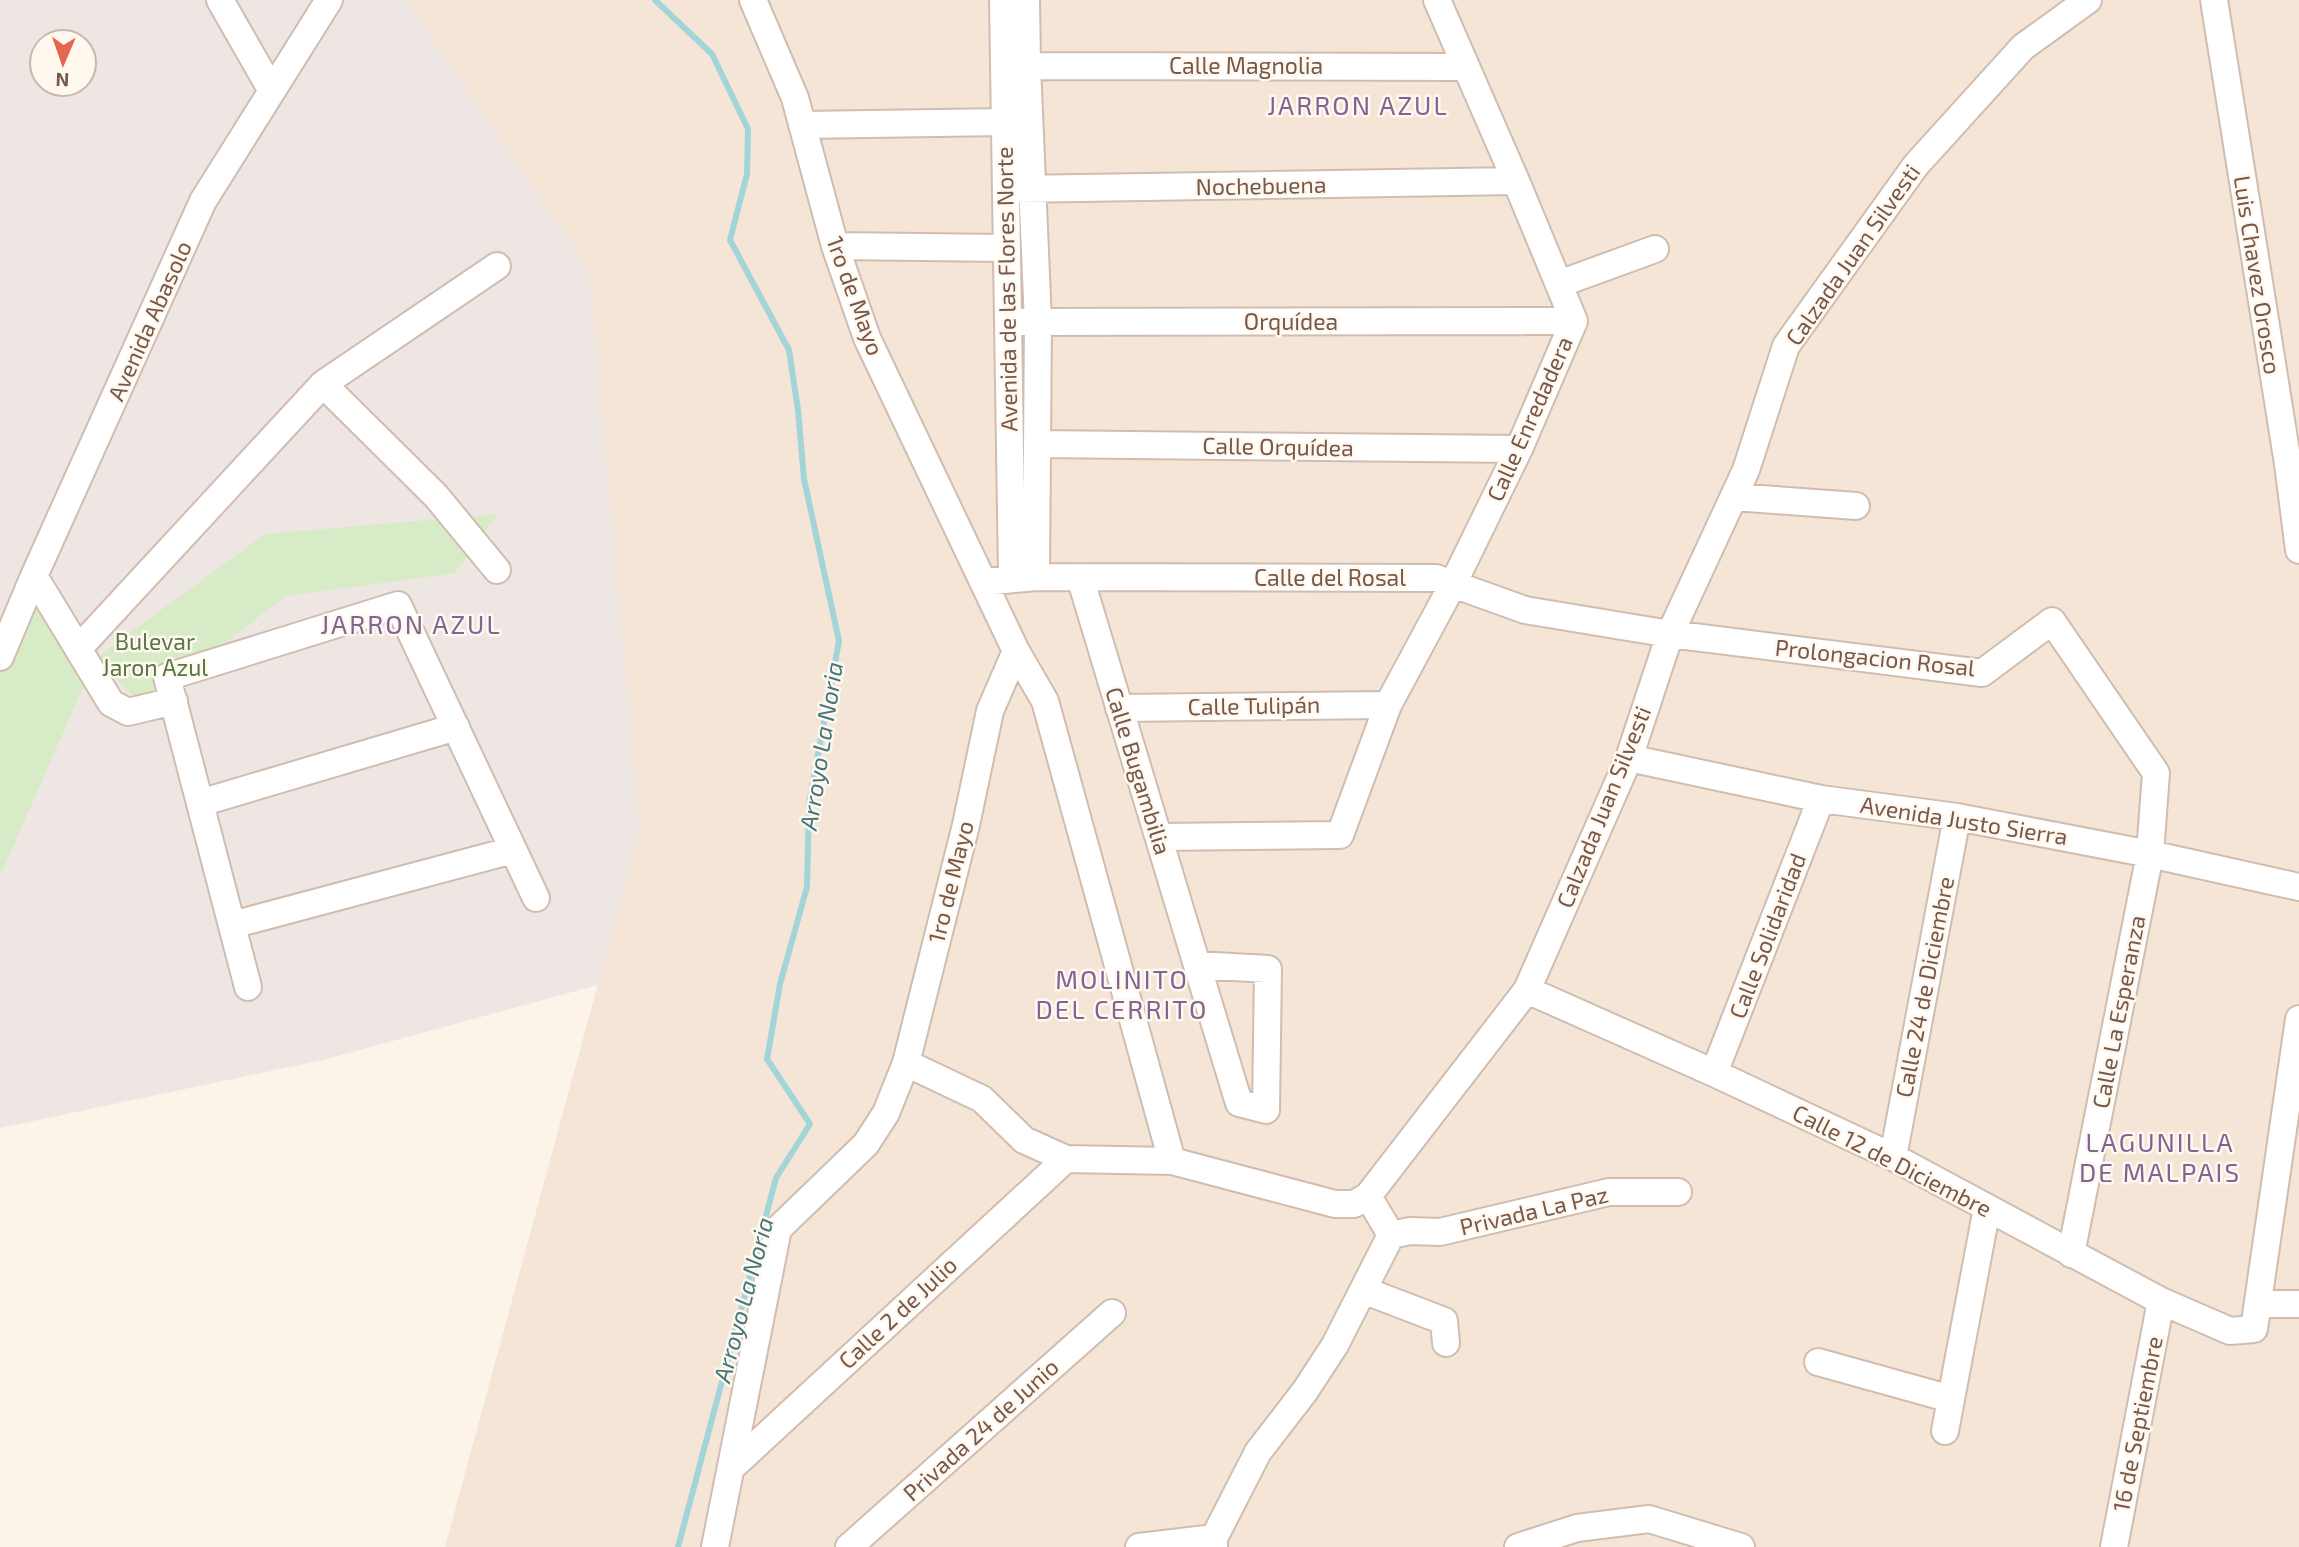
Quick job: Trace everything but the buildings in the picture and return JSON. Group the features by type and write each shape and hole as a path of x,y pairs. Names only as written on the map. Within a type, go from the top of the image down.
{"street":[{"path":"220,0 271,91"},
{"name":"Avenida Abasolo","path":"0,657 203,201 329,0"},
{"name":"1ro de Mayo","path":"752,0 795,99 835,246 867,338 983,582"},
{"name":"Avenida de las Flores Norte","path":"1003,0 1007,322 1024,578"},
{"name":"Avenida de las Flores Norte","path":"1024,578 1038,444 1038,322 1026,0"},
{"name":"Calle Enredadera","path":"1159,837 1340,835 1388,705 1453,584 1519,449 1574,321 1517,181 1437,0"},
{"name":"Calzada Juan Silvesti","path":"1368,1196 1527,990 1629,758 1670,634 1746,470 1786,346 1916,165 2023,47 2088,0"},
{"name":"Luis Chavez Orosco","path":"2214,0 2293,463 2299,550"},
{"name":"Calle Magnolia","path":"1027,66 1465,67"},
{"path":"802,125 1004,122"},
{"name":"Nochebuena","path":"1005,188 1031,190 1517,181"},
{"path":"835,246 1006,248"},
{"path":"1559,284 1655,250"},
{"path":"78,649 323,384 496,266"},
{"name":"Orquídea","path":"1007,322 1574,321"},
{"path":"323,384 436,496 497,570"},
{"name":"Calle Orquídea","path":"1038,444 1519,449"},
{"path":"1734,497 1856,506"},
{"path":"34,576 111,703 128,712 174,701"},
{"name":"Calle del Rosal","path":"983,582 1080,577 1436,578 1525,610 1670,634"},
{"name":"Calle Bugambilia","path":"1080,577 1119,708 1159,837 1197,965 1239,1103 1266,1110 1268,969 1197,965"},
{"path":"983,582 1016,651 1045,701 1172,1161"},
{"path":"248,987 167,677 398,605 536,898"},
{"name":"Prolongacion Rosal","path":"1670,634 1982,673 2052,621 2155,773 2150,853"},
{"name":"1ro de Mayo","path":"715,1547 778,1229 866,1144 886,1113 906,1063 966,825 990,711 1016,651"},
{"name":"Calle Tulipán","path":"1119,708 1388,705"},
{"path":"200,803 456,727"},
{"name":"Avenida Justo Sierra","path":"1629,758 1821,799 1958,817 2150,853 2299,887"},
{"name":"Calle Solidaridad","path":"1714,1073 1821,799"},
{"name":"Calle 24 de Diciembre","path":"1893,1157 1958,817"},
{"path":"232,925 513,850"},
{"name":"Calle La Esperanza","path":"2071,1254 2150,853"},
{"name":"Calle 12 de Diciembre","path":"1527,990 1714,1073 1893,1157 2161,1301 2230,1331 2256,1317 2299,1304"},
{"path":"2256,1317 2291,1120 2299,1019"},
{"path":"906,1063 982,1099 1024,1140 1066,1158 1172,1161 1335,1204 1354,1204 1368,1196 1391,1235 1335,1345 1305,1391 1258,1452 1214,1543 1139,1547"},
{"name":"Calle 2 de Julio","path":"731,1468 1066,1158"},
{"name":"Privada La Paz","path":"1391,1235 1410,1231 1440,1232 1608,1192 1678,1192"},
{"path":"1945,1432 1987,1208"},
{"path":"1363,1290 1444,1321 1446,1343"},
{"name":"16 de Septiembre","path":"2114,1547 2161,1301"},
{"name":"Privada 24 de Junio","path":"849,1547 1112,1313"},
{"path":"1818,1362 1951,1399"},
{"path":"1518,1547 1577,1528 1648,1519 1741,1547"}],"shaded area":[{"path":"0,0 406,0 589,269 640,830 598,985 323,1060 0,1128"},
{"path":"406,0 2299,0 2299,1547 445,1547 640,829"}],"green space":[{"name":"Bulevar Jaron Azul","path":"498,514 455,573 286,596 143,706 96,658 0,876 0,676 36,594 97,657 265,534"}],"waterway":[{"name":"Arroyo La Noria","path":"655,0 712,54 748,129 747,174 730,240 789,350 804,479 839,641 809,803 807,887 780,984 767,1059 810,1124 776,1178 678,1547"}],"district":[{"name":"JARRON AZUL","path":"1358,106"},
{"name":"JARRON AZUL","path":"411,625"},
{"name":"MOLINITO DEL CERRITO","path":"1122,995"},
{"name":"LAGUNILLA DE MALPAIS","path":"2160,1158"}]}
